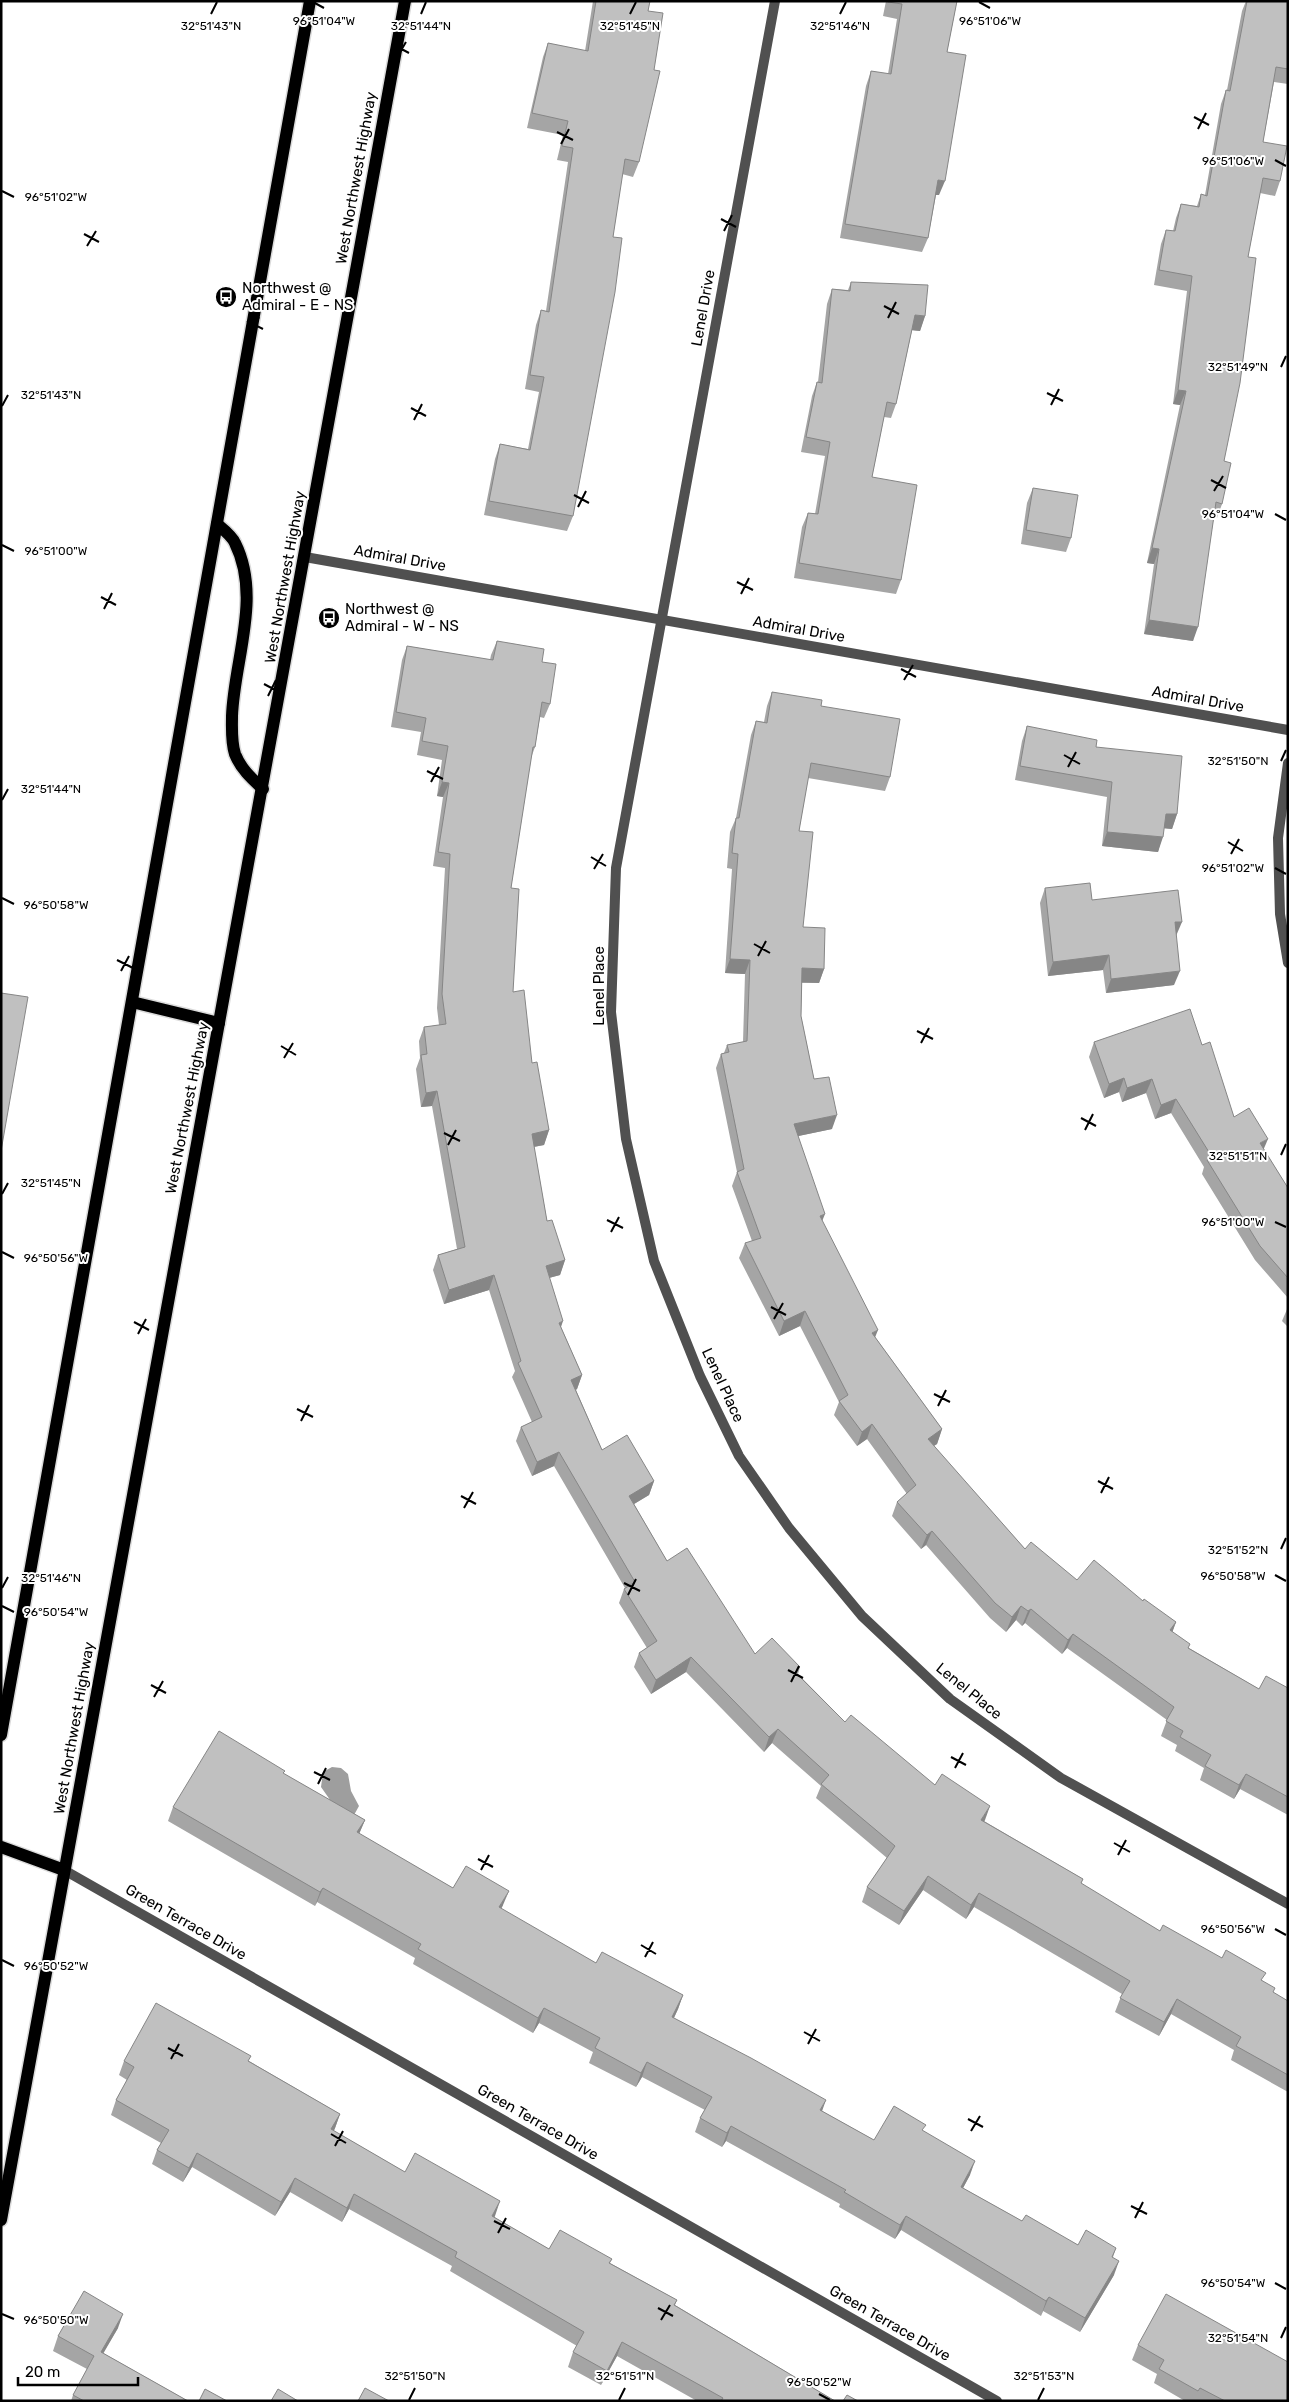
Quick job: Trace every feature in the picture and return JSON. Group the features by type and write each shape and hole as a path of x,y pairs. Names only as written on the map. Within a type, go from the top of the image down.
{"main road":[{"path":"1,1735 310,1"},
{"name":"West Northwest Highway","path":"1,2220 405,1"},
{"path":"217,524 235,542 246,574 246,624 233,694 232,735 234,752 245,772 263,789"},
{"path":"132,1002 220,1023"},
{"path":"1,1847 64,1870"}],"street":[{"name":"Lenel Drive","path":"660,620 775,1"},
{"name":"Admiral Drive","path":"305,557 1288,730"},
{"name":"Lenel Place","path":"660,620 616,868 611,1012 626,1139 654,1261 705,1384 740,1456 789,1528 862,1616 950,1699 1061,1778 1288,1904"},
{"path":"1288,763 1278,838 1280,914 1288,963"},
{"name":"Green Terrace Drive","path":"64,1870 997,2401"}],"shaded area":[{"path":"332,1767 341,1768 348,1774 351,1791 359,1806 354,1815 340,1814 321,1787 323,1772"}],"building":[{"path":"596,1 650,1 648,11 663,13 654,70 660,71 639,162 625,159 613,237 622,238 615,292 573,516 489,501 500,444 530,450 544,377 530,375 541,310 549,312 573,148 562,146 568,121 532,113 548,43 588,51"},
{"path":"888,1 957,1 947,52 966,55 945,181 938,180 928,238 845,224 871,71 891,74 902,4"},
{"path":"1247,1 1288,1 1288,69 1276,67 1263,142 1287,146 1280,181 1263,178 1248,257 1256,258 1240,383 1224,461 1231,463 1222,504 1216,502 1198,627 1149,620 1159,549 1152,548 1186,391 1178,390 1192,276 1159,270 1166,230 1175,231 1181,204 1199,207 1201,194 1207,196 1226,90 1230,91"},
{"path":"851,282 928,285 925,316 915,315 896,404 887,402 872,477 917,485 901,580 799,563 808,513 818,514 830,442 806,437 817,382 822,383 832,289 850,291"},
{"path":"1033,488 1078,495 1071,538 1026,530"},
{"path":"497,641 544,649 542,662 556,664 550,704 542,702 511,888 519,889 513,992 524,990 532,1063 537,1062 549,1130 532,1134 547,1221 552,1220 565,1260 546,1266 563,1321 559,1323 582,1375 571,1380 602,1450 627,1435 654,1481 629,1496 667,1561 687,1548 755,1654 772,1638 800,1667 795,1672 845,1722 851,1715 935,1785 942,1774 990,1806 981,1820 1083,1879 1081,1883 1160,1931 1163,1925 1222,1958 1226,1950 1266,1973 1261,1980 1275,1988 1273,1992 1288,2001 1288,2075 1236,2046 1241,2037 1177,1999 1164,2022 1120,1998 1130,1981 979,1893 971,1905 928,1876 904,1911 867,1887 895,1846 821,1784 829,1775 778,1729 769,1737 691,1657 656,1680 639,1653 657,1641 624,1589 635,1582 559,1452 537,1462 521,1427 542,1417 518,1363 521,1361 494,1275 449,1290 438,1255 465,1247 437,1091 426,1093 421,1055 427,1054 424,1027 446,1024 442,994 450,854 438,852 449,783 442,782 448,746 422,741 426,718 396,712 407,646 493,660"},
{"path":"772,692 822,700 821,706 900,719 890,777 811,763 799,831 813,832 803,927 825,928 824,969 802,968 801,1016 814,1079 829,1077 837,1115 794,1124 825,1214 820,1216 878,1330 872,1333 942,1429 928,1439 1025,1549 1031,1542 1077,1580 1094,1560 1143,1601 1144,1599 1176,1622 1170,1630 1190,1644 1188,1648 1259,1689 1266,1676 1288,1688 1288,1797 1246,1774 1239,1785 1205,1766 1211,1755 1180,1737 1183,1731 1166,1721 1174,1707 1073,1634 1068,1640 1031,1609 1028,1611 1021,1606 1012,1617 995,1603 932,1531 927,1535 897,1502 916,1485 872,1424 862,1432 839,1401 848,1395 805,1311 784,1321 745,1243 761,1238 737,1172 744,1169 721,1054 729,1052 727,1045 747,1041 750,960 730,959 738,854 732,853 736,818 739,818 756,721 767,723"},
{"path":"1027,726 1097,740 1096,747 1182,756 1177,814 1166,814 1163,837 1107,832 1112,782 1020,766"},
{"path":"1090,883 1092,900 1178,890 1182,922 1175,922 1180,971 1111,979 1109,955 1053,962 1045,888"},
{"path":"1,993 28,997 1,1151"},
{"path":"1190,1009 1202,1045 1210,1042 1234,1117 1249,1108 1268,1139 1260,1143 1288,1188 1288,1278 1260,1246 1207,1160 1212,1157 1176,1099 1161,1105 1152,1079 1127,1088 1124,1078 1109,1084 1094,1042"},
{"path":"219,1731 285,1771 283,1773 365,1820 357,1832 453,1888 466,1866 509,1891 499,1907 596,1963 602,1952 683,1995 672,2017 826,2100 820,2110 874,2140 894,2106 926,2125 922,2130 975,2161 961,2187 1022,2221 1026,2215 1078,2245 1086,2230 1116,2248 1112,2257 1119,2261 1085,2318 1049,2297 1046,2301 906,2216 900,2225 844,2192 846,2190 731,2126 727,2133 700,2118 712,2097 647,2062 641,2073 595,2048 600,2038 544,2008 538,2018 418,1949 421,1944 323,1888 320,1892 173,1807"},
{"path":"156,2003 251,2056 248,2061 340,2114 331,2129 405,2172 415,2153 500,2201 492,2216 549,2249 560,2230 612,2259 609,2263 677,2300 674,2305 835,2401 721,2401 723,2398 622,2342 607,2371 573,2352 584,2332 455,2257 457,2252 354,2194 347,2208 295,2178 281,2202 197,2153 189,2168 157,2150 169,2130 116,2100 134,2067 124,2061"},
{"path":"84,2291 123,2314 101,2352 188,2401 84,2401 73,2395 94,2356 58,2336"},
{"path":"1166,2294 1288,2362 1288,2401 1225,2401 1200,2388 1198,2391 1159,2369 1164,2360 1138,2345"},
{"path":"365,2388 389,2401 358,2401"},
{"path":"205,2389 227,2401 199,2401"},
{"path":"278,2389 298,2401 271,2401"},
{"path":"847,2395 858,2401 843,2401"}],"place":[{"name":"Northwest @ Admiral - E - NS","path":"226,297"},
{"name":"Northwest @ Admiral - W - NS","path":"329,618"}]}
